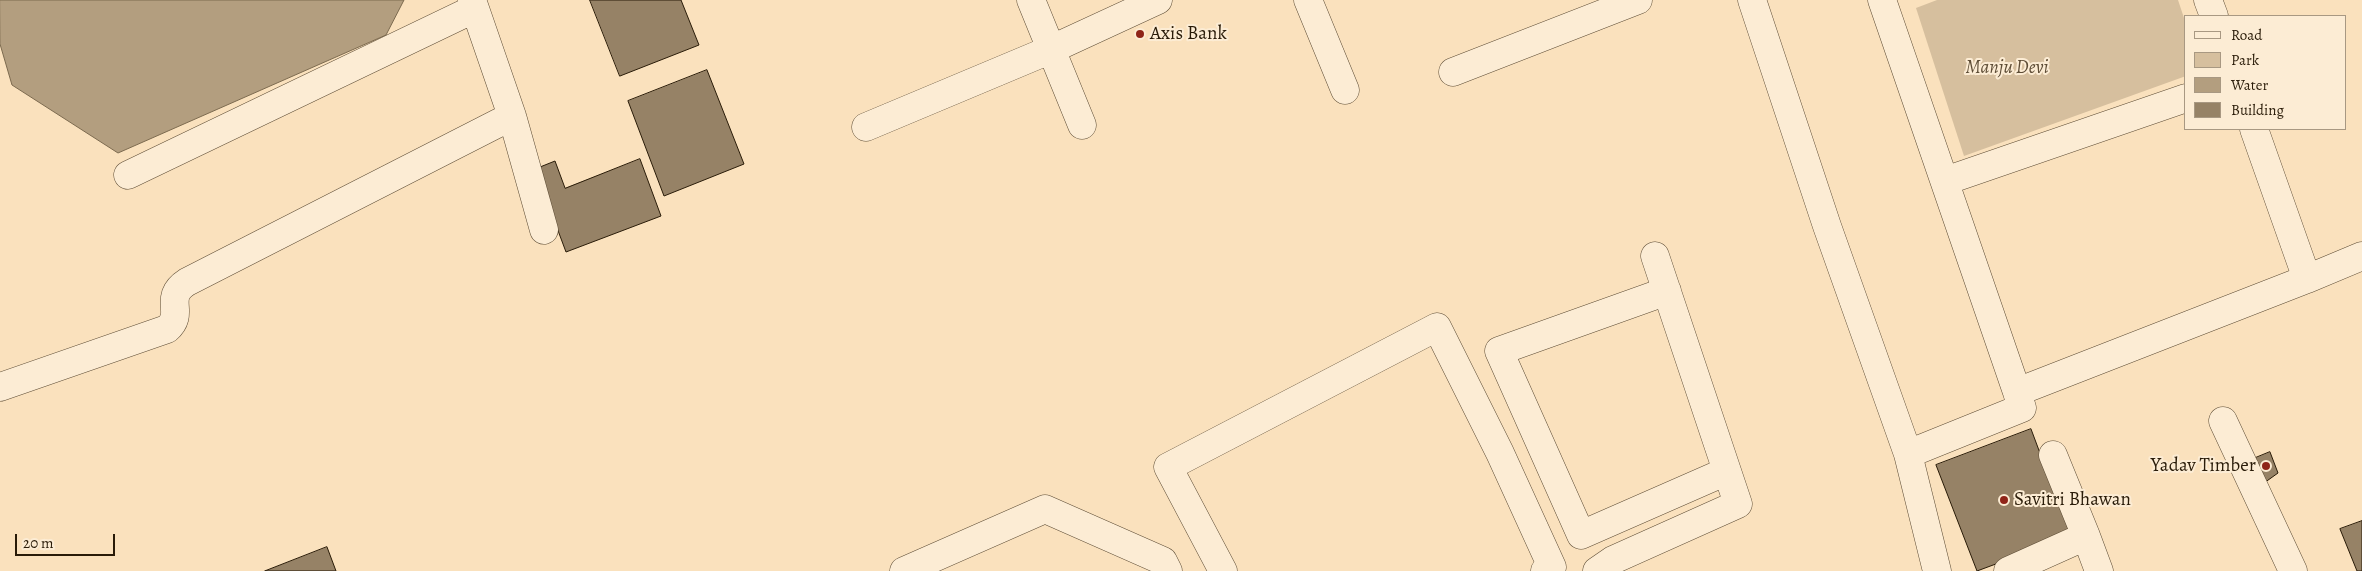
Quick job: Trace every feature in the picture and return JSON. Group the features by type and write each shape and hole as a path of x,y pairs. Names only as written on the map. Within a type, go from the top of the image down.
{"street":[{"path":"1031,0 1082,125"},
{"path":"866,128 1052,49 1158,0"},
{"path":"1308,0 1345,90"},
{"path":"1452,72 1638,0"},
{"path":"1752,0 1827,226 1909,458 1937,571"},
{"path":"1882,0 2022,408 1909,458"},
{"path":"2208,0 2214,15"},
{"path":"128,175 473,5 512,116 544,230"},
{"path":"1945,181 2184,99"},
{"path":"0,387 167,329 173,324 176,317 175,294 187,282 512,116"},
{"path":"2254,130 2307,279"},
{"path":"1597,571 1613,560 1738,504 1655,256"},
{"path":"2017,392 2362,256"},
{"path":"1667,291 1499,351 1581,535 1727,471"},
{"path":"1223,571 1168,467 1436,328 1500,453 1552,567 1545,571"},
{"path":"2223,421 2293,571"},
{"path":"1500,453 1538,439"},
{"path":"2053,454 2100,571"},
{"path":"904,571 1045,509 1163,561 1168,571"},
{"path":"2008,571 2086,536"}],"green space":[{"name":"Manju Devi","path":"1937,0 2178,0 2184,18 2184,77 1964,156 1916,8"}],"water":[{"path":"0,0 404,0 386,35 118,153 12,85 0,44"}],"building":[{"path":"590,0 681,0 699,45 620,76"},
{"path":"707,70 744,164 664,196 628,101"},
{"path":"640,159 661,216 566,252 535,169 555,161 565,188"},
{"name":"Savitri Bhawan","path":"2031,429 2071,536 1977,571 1936,465"},
{"name":"Yadav Timber","path":"2270,452 2278,473 2264,483 2253,459"},
{"path":"2362,521 2362,571 2357,571 2340,529"},
{"path":"327,547 336,571 265,571"}],"place":[{"name":"Axis Bank","path":"1140,34"},
{"name":"Yadav Timber","path":"2266,466"},
{"name":"Savitri Bhawan","path":"2004,500"}]}
